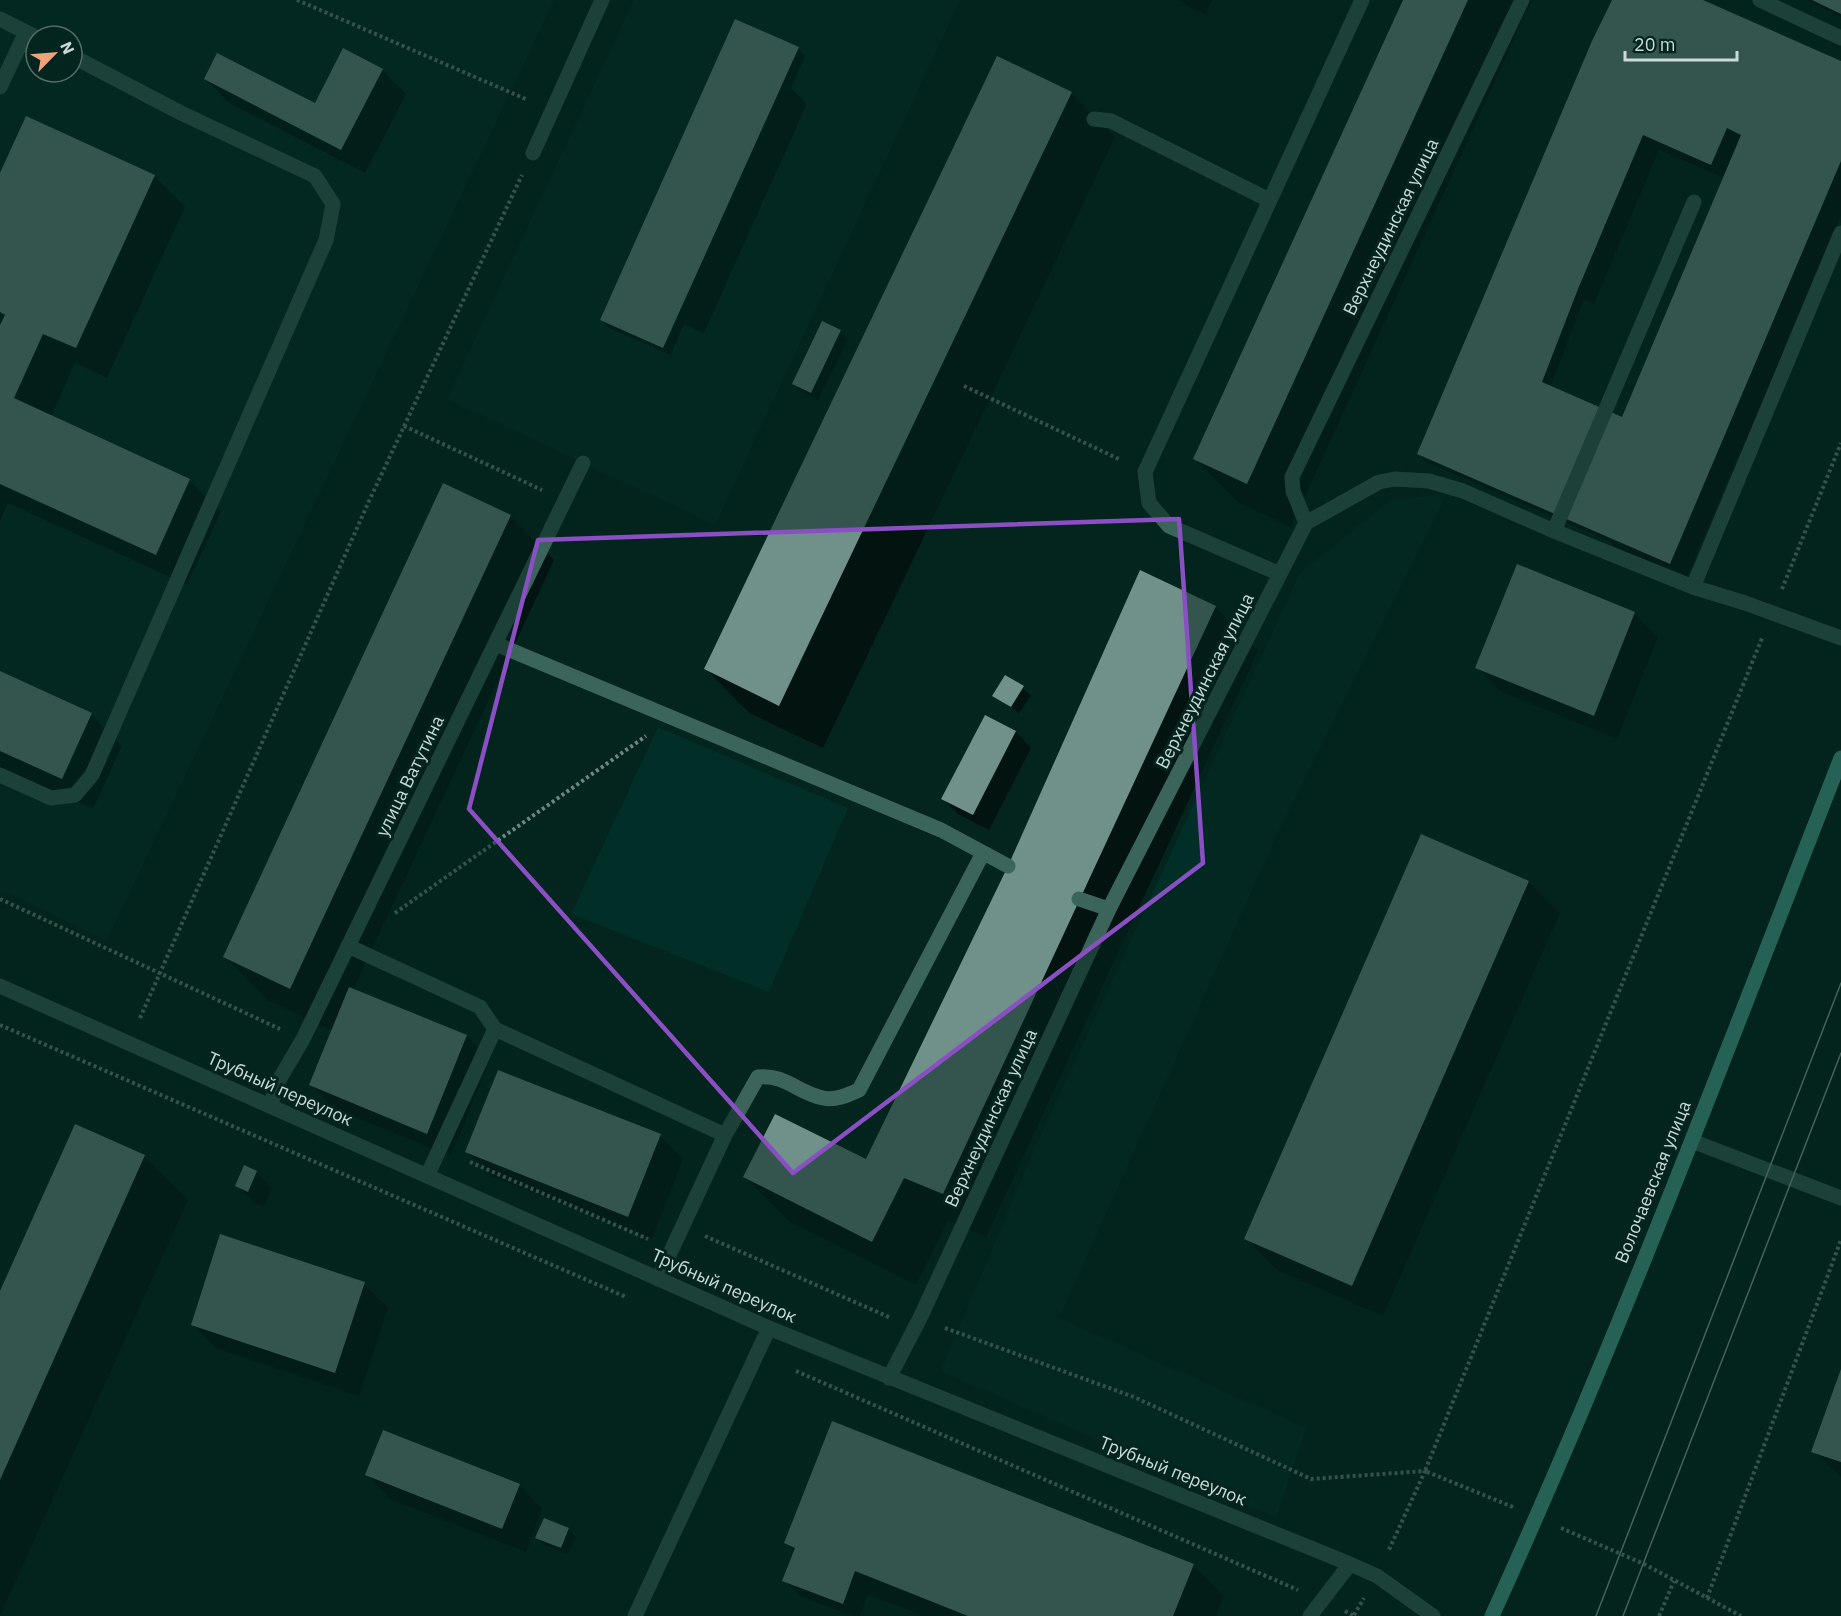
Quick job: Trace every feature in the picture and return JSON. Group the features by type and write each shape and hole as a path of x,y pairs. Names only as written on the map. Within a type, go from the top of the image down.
{"main road":[{"name":"Волочаевская улица","path":"1492,1616 1537,1517 1692,1141 1841,758"}],"street":[{"path":"533,153 602,0"},
{"path":"1280,574 1169,526 1149,503 1145,472 1362,0"},
{"name":"Верхнеудинская улица","path":"889,1378 917,1323 1109,909 1306,523 1293,491 1292,477 1522,0"},
{"path":"1760,0 1841,38"},
{"path":"0,19 24,31"},
{"path":"0,87 24,47"},
{"path":"0,775 51,798 75,795 92,775 326,240 333,204 315,176 182,113 84,62"},
{"path":"1094,119 1110,121 1269,201"},
{"path":"1554,531 1694,202"},
{"path":"1693,587 1841,233"},
{"name":"улица Ватутина","path":"270,1106 279,1080 303,1039 583,463"},
{"path":"1306,523 1380,482 1395,479 1429,481 1463,490 1554,531 1693,587 1841,638"},
{"path":"496,644 941,830 1008,866"},
{"path":"658,1279 725,1136 758,1077 773,1075 824,1098 842,1097 860,1090 983,853"},
{"path":"1079,899 1109,909"},
{"path":"348,946 480,1006 495,1029 725,1136"},
{"name":"Трубный переулок","path":"0,986 769,1328 1350,1564 1377,1576 1433,1616"},
{"path":"427,1176 495,1029"},
{"path":"1692,1141 1841,1198"},
{"path":"635,1616 769,1328"},
{"path":"1310,1616 1350,1564"}],"path":[{"path":"297,0 508,92"},
{"path":"129,1044 404,426 533,153"},
{"path":"964,386 1145,472"},
{"path":"404,426 564,501"},
{"path":"1354,1616 1377,1576 1425,1471 1841,443"},
{"path":"387,919 673,717"},
{"path":"0,899 303,1039"},
{"path":"683,1226 917,1323 1134,1397 1311,1479 1425,1471 1644,1564 1741,1616"},
{"path":"1707,1598 1841,1240"},
{"path":"1659,1616 1674,1581"}],"highlighted area":[{"path":"1179,519 1203,863 793,1173 469,809 538,540"}],"shaded area":[{"path":"0,0 554,0 107,940 0,890"},
{"path":"634,0 960,0 715,525 447,399"},
{"path":"1446,495 1279,830 1059,1318 1306,1428 1276,1518 941,1371 1035,1148 1300,573 1392,499"},
{"path":"658,727 848,808 769,992 571,914"}],"building":[{"path":"1403,0 1468,0 1247,484 1193,459"},
{"path":"1612,0 1703,0 1841,61 1841,161 1670,564 1417,454 1592,41","holes":["1727,128 1741,135 1622,417 1542,382 1578,289 1643,135 1711,165"]},
{"path":"1812,0 1841,0 1841,14"},
{"path":"735,19 799,47 663,348 600,320"},
{"path":"343,48 383,69 341,150 204,79 217,53 315,103"},
{"path":"997,56 1072,92 779,706 704,669"},
{"path":"26,116 155,175 76,348 43,334 14,398 190,479 156,555 0,484 0,325 5,315 0,312 0,173"},
{"path":"822,321 841,330 811,393 792,384"},
{"path":"443,483 511,515 290,989 223,957"},
{"path":"1517,564 1635,612 1594,716 1475,668"},
{"path":"1140,570 1216,606 943,1194 904,1178 872,1242 743,1177 775,1114 866,1159 1008,866"},
{"path":"0,671 92,713 62,779 0,751"},
{"path":"1005,675 1024,686 1011,707 992,696"},
{"path":"985,715 1016,731 973,815 941,799"},
{"path":"1421,834 1529,881 1352,1286 1244,1239"},
{"path":"349,987 467,1035 427,1134 309,1085"},
{"path":"498,1070 661,1134 628,1217 465,1152"},
{"path":"75,1124 145,1155 0,1480 0,1291"},
{"path":"244,1165 257,1171 248,1192 235,1186"},
{"path":"220,1234 365,1282 335,1373 191,1325"},
{"path":"1841,1369 1841,1462 1811,1452"},
{"path":"832,1421 1194,1564 1173,1616 968,1616 855,1571 843,1604 782,1581 795,1548 784,1543"},
{"path":"383,1430 520,1484 502,1529 365,1475"},
{"path":"544,1518 569,1528 561,1548 535,1538"}],"tram line":[{"path":"1596,1616 1841,983"},
{"path":"1623,1616 1841,1053"}]}
